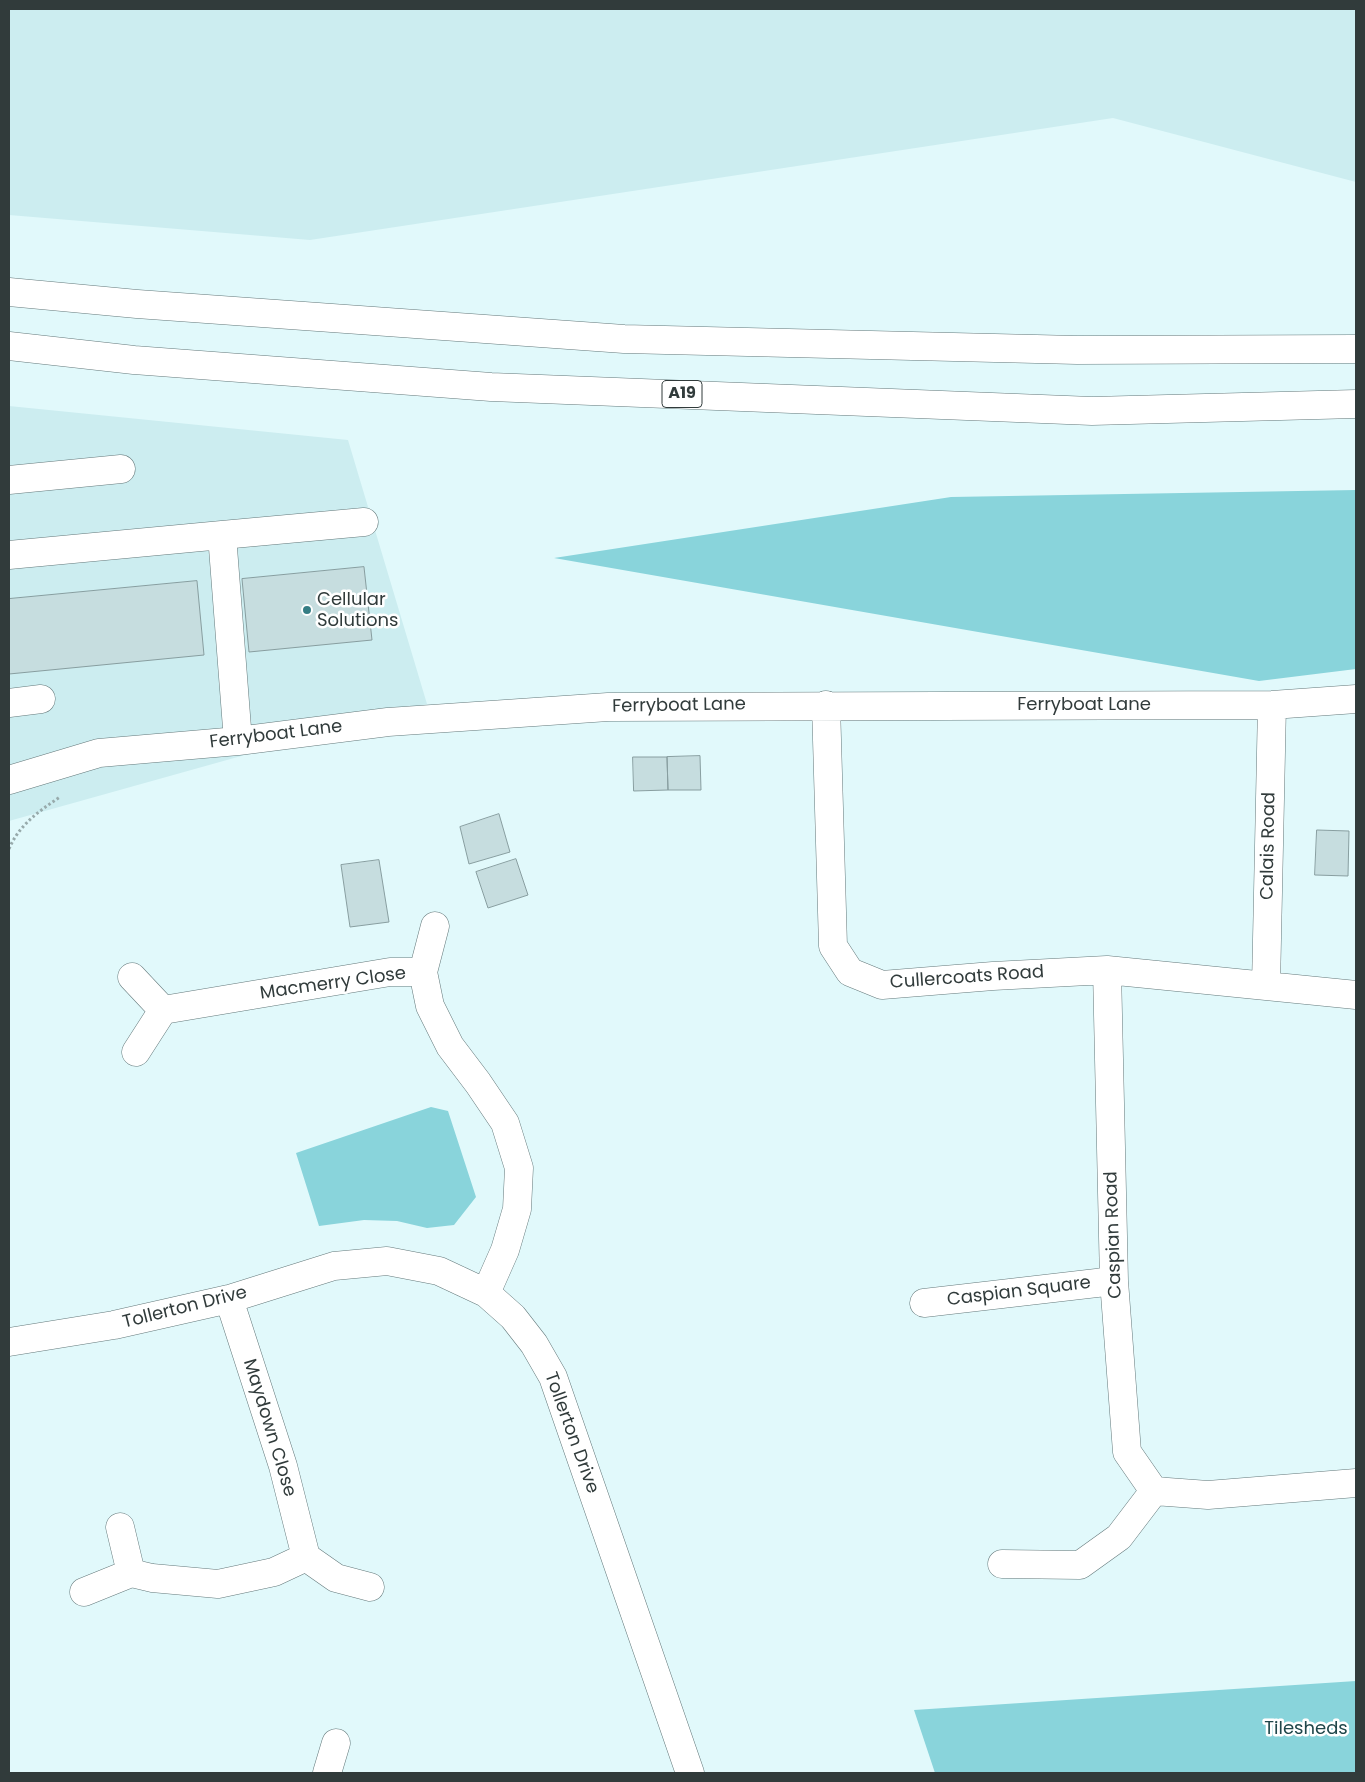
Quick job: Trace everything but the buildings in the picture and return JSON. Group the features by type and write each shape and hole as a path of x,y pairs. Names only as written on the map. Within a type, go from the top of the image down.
{"main road":[{"path":"9,292 137,304 624,339 1077,350 1356,349"},
{"name":"A19","path":"9,346 134,360 491,386 1092,411 1356,404"},
{"path":"9,480 121,469"},
{"path":"9,555 364,522"},
{"path":"222,535 238,741"},
{"path":"9,703 41,699"},
{"name":"Ferryboat Lane","path":"9,780 99,753 238,741 388,722 599,708 826,705 1272,705 1356,699"},
{"name":"Cullercoats Road","path":"826,705 832,946 850,972 882,984 1107,970 1356,995"},
{"name":"Calais Road","path":"1266,986 1272,705"},
{"path":"422,972 435,926"},
{"name":"Caspian Road","path":"1107,970 1114,1281 1127,1452 1154,1491"},
{"name":"Macmerry Close","path":"163,1010 390,972 422,972 430,1006 450,1046 505,1123 519,1168 517,1209 505,1250 486,1293"},
{"path":"132,977 163,1010 136,1052"},
{"name":"Tollerton Drive","path":"9,1342 114,1325 229,1300 334,1266 387,1261 439,1271 486,1293 513,1317 534,1344 553,1377 690,1773"},
{"name":"Caspian Square","path":"924,1303 1114,1281"},
{"name":"Maydown Close","path":"229,1300 283,1466 306,1557"},
{"path":"1002,1564 1080,1565 1119,1537 1154,1491 1208,1495 1356,1483"},
{"path":"120,1527 131,1573"},
{"path":"84,1592 131,1573 152,1578 218,1584 274,1572 306,1557 336,1578 370,1587"},
{"path":"327,1773 336,1743"}],"shaded area":[{"path":"9,9 1356,9 1356,182 1113,118 310,240 9,215"},
{"path":"9,406 348,440 427,704 9,821"}],"green space":[{"path":"1356,490 1356,669 1259,681 554,558 951,497"},
{"path":"431,1107 448,1111 476,1197 454,1225 427,1228 397,1221 364,1220 319,1226 296,1153"},
{"name":"Tilesheds","path":"1356,1681 1356,1773 935,1773 914,1710"}],"place":[{"name":"Cellular Solutions","path":"307,610"}]}
